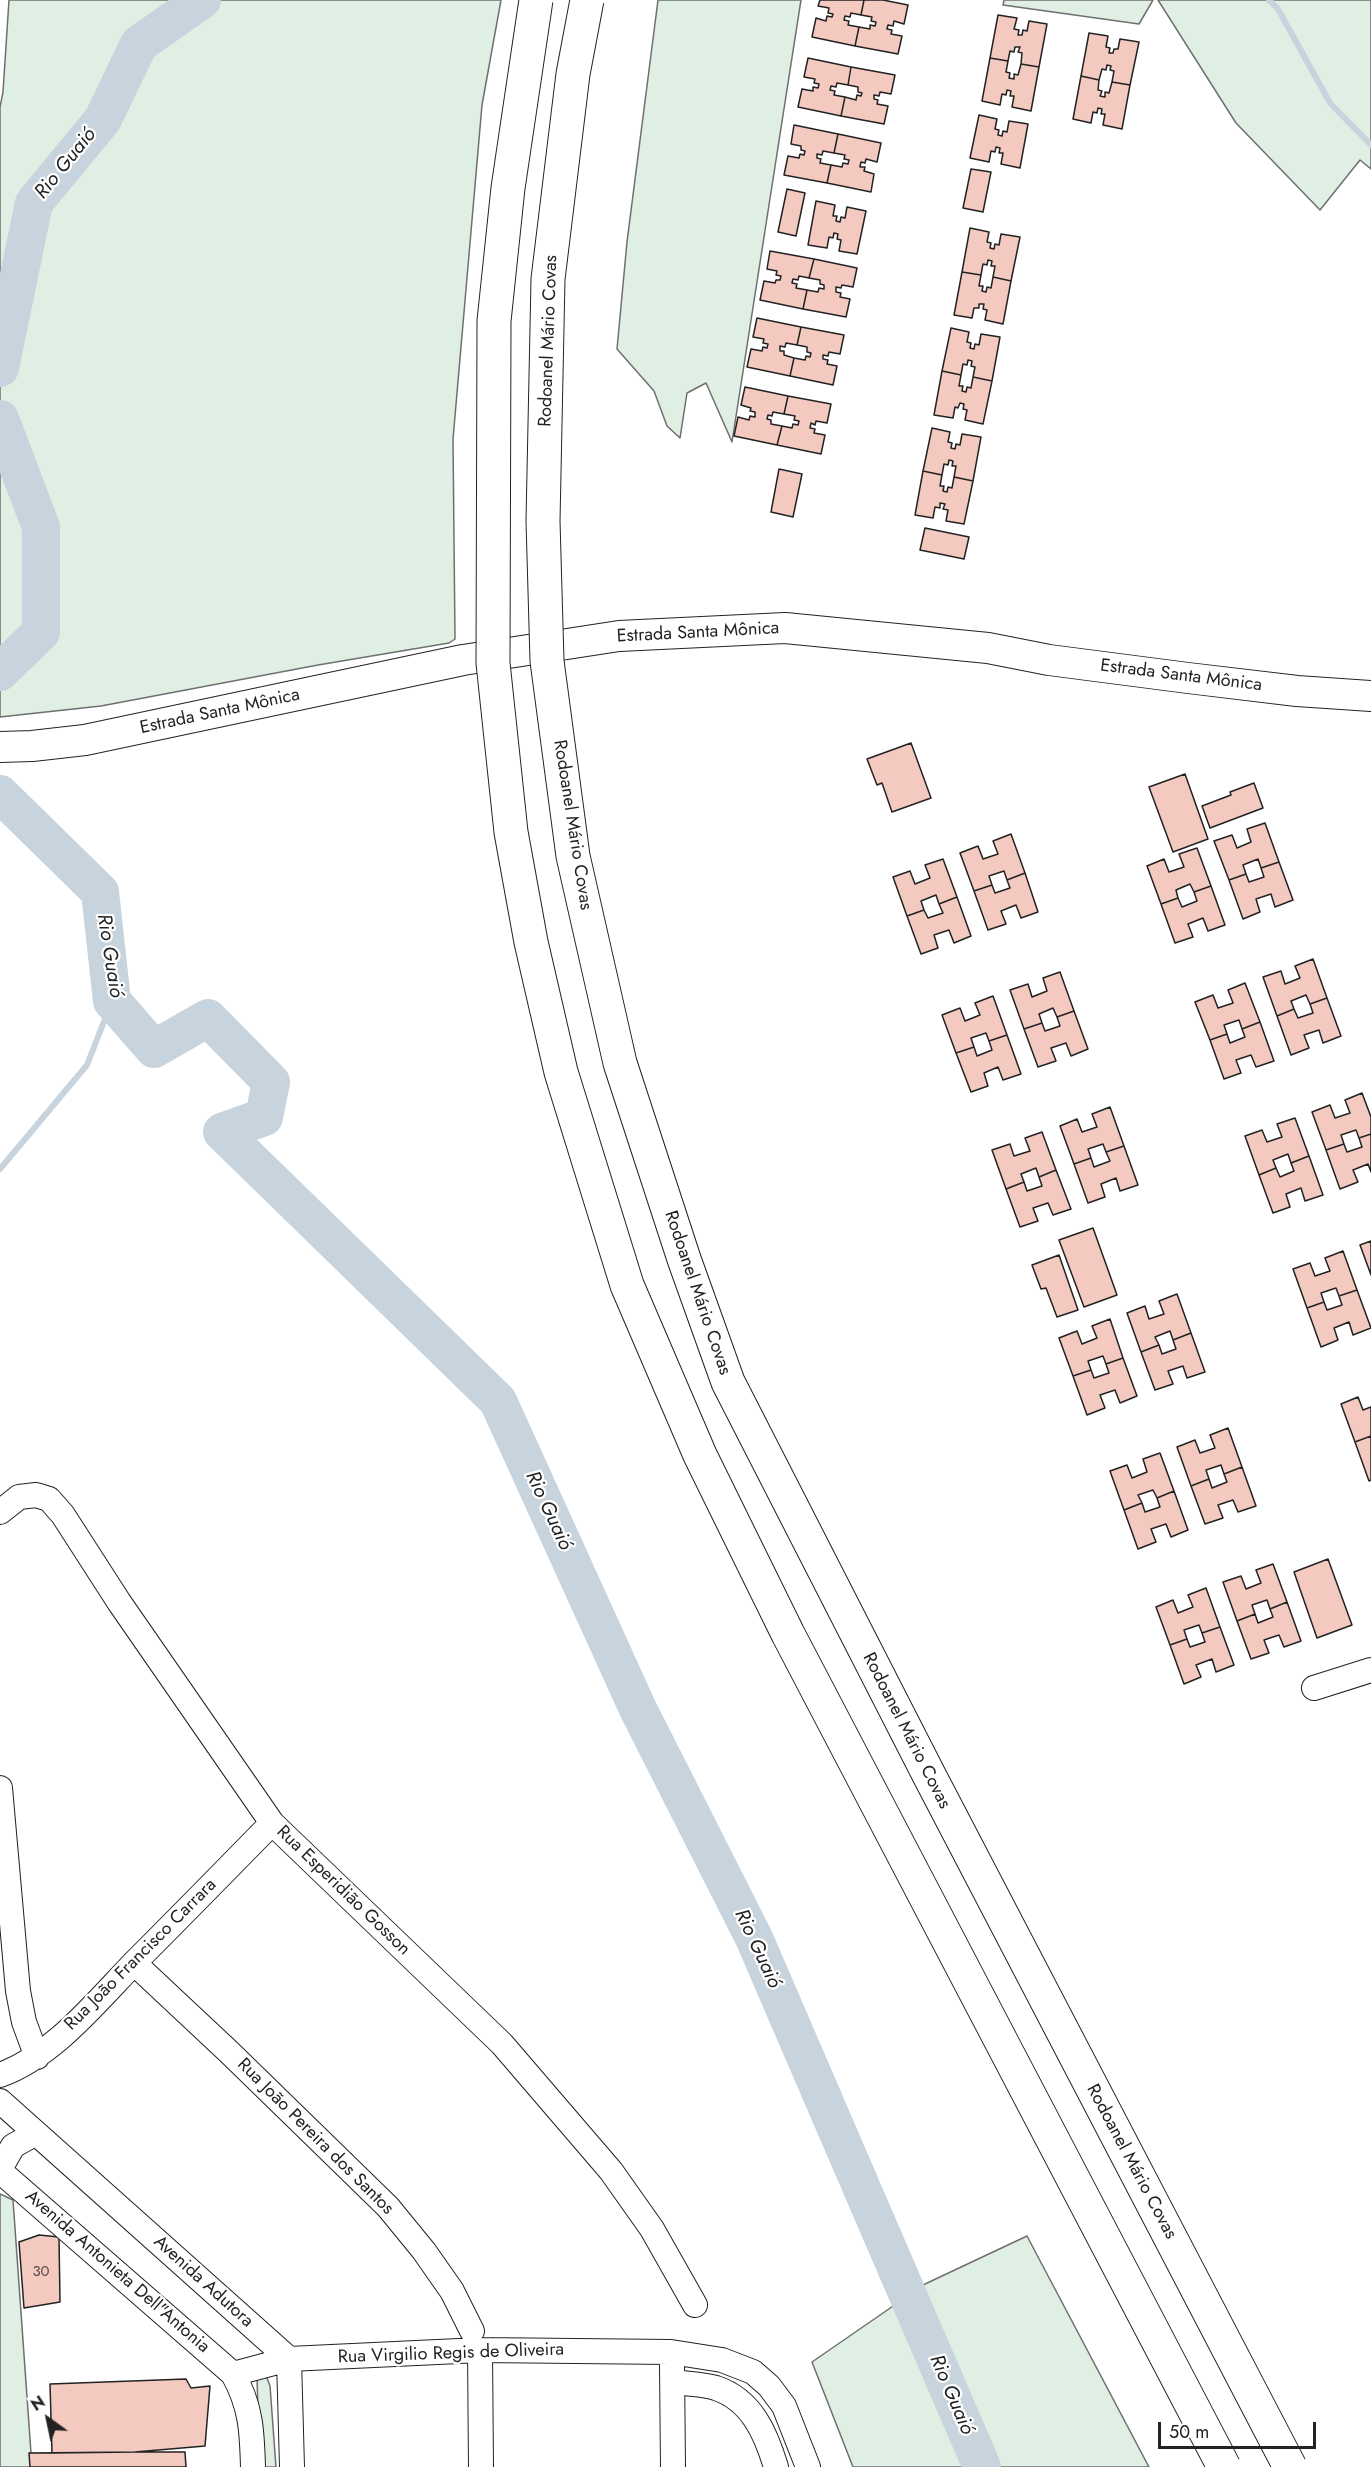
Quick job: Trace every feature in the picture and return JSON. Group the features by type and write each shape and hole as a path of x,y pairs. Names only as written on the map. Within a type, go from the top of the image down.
{"highway":[{"path":"536,0 508,188 494,321 492,663 511,832 531,942 561,1072 627,1285 700,1455 788,1634 1224,2467"},
{"name":"Rodoanel Mário Covas","path":"587,0 573,74 549,279 543,521 546,638 547,661 573,856 620,1063 684,1259 728,1382 906,1732 1290,2467"}],"main road":[{"name":"Estrada Santa Mônica","path":"0,747 85,740 463,660 619,636 785,628 988,648 1048,660 1297,691 1371,696"}],"street":[{"name":"Rua Esperidião Gosson","path":"0,1512 19,1497 36,1495 49,1498 63,1515 272,1823 502,2044 611,2171 651,2229 695,2305"},
{"path":"1314,1688 1371,1670"},
{"path":"0,1788 18,1991 24,2022 37,2057"},
{"name":"Rua João Francisco Carrara","path":"0,2075 18,2069 37,2057 78,2020 272,1823"},
{"name":"Rua João Pereira dos Santos","path":"134,1963 388,2207 424,2251 446,2283 476,2340"},
{"name":"Avenida Adutora","path":"0,2100 289,2359"},
{"path":"0,2170 13,2146 36,2133"},
{"name":"Avenida Antonieta Dell\"Antonia","path":"0,2170 233,2374"},
{"path":"476,2340 481,2467"},
{"name":"Rua Virgilio Regis de Oliveira","path":"233,2374 289,2359 476,2340 671,2352 722,2360 753,2372 769,2386 784,2406 808,2467"},
{"path":"671,2352 674,2382 673,2467"},
{"path":"289,2359 292,2467"},
{"path":"233,2374 243,2391 250,2412 253,2467"},
{"path":"674,2382 715,2388 732,2396 759,2423 776,2467"}],"green space":[{"path":"9,0 501,0 482,105 453,439 455,639 449,643 101,706 0,717 0,107"},
{"path":"658,0 801,0 732,442 706,383 687,393 680,438 667,426 654,391 617,349 627,242"},
{"path":"1004,0 1153,0 1139,24 1003,5"},
{"path":"1158,0 1371,0 1371,169 1360,160 1320,210 1236,123"},
{"path":"0,2194 13,2200 32,2467 0,2467"},
{"path":"1027,2236 1149,2467 853,2467 812,2362 925,2284"},
{"path":"260,2375 267,2378 270,2386 276,2467 260,2467 257,2379"}],"building":[{"path":"820,0 864,0 861,15 851,13 850,17 845,16 844,20 849,21 848,25 859,27 855,46 812,37 816,18 826,21 827,16 832,17 833,14 828,13 829,8 818,6"},
{"path":"864,0 883,0 908,5 904,24 894,21 893,26 888,25 887,29 892,30 891,34 902,36 898,54 855,46 859,27 870,29 870,25 875,26 876,22 871,21 872,17 861,15"},
{"path":"998,15 1017,18 1014,29 1019,30 1018,35 1022,35 1023,30 1027,31 1029,21 1047,24 1039,67 1021,64 1022,53 1018,52 1020,47 1015,47 1014,52 1010,51 1008,61 990,58"},
{"path":"1089,33 1108,36 1106,47 1110,48 1109,53 1118,49 1120,39 1139,42 1130,85 1112,82 1114,71 1110,70 1111,66 1107,65 1106,70 1102,69 1099,80 1081,76"},
{"path":"808,58 851,67 848,85 837,83 836,87 831,86 830,90 835,91 834,95 845,97 841,116 798,107 802,89 813,91 813,87 818,88 819,84 814,83 815,79 804,77"},
{"path":"990,58 1008,61 1006,72 1010,73 1009,78 1014,79 1014,74 1018,75 1021,64 1039,67 1031,111 1012,107 1014,96 1010,96 1011,91 1007,90 1006,95 1002,94 1000,105 982,101"},
{"path":"851,67 895,75 891,94 880,92 879,96 874,95 874,99 878,100 877,104 888,106 884,124 841,116 845,97 856,100 857,95 861,96 862,93 858,92 858,87 848,85"},
{"path":"1081,76 1099,80 1098,90 1102,91 1100,96 1105,97 1105,92 1109,93 1112,82 1130,85 1122,129 1103,125 1105,114 1101,114 1102,109 1098,108 1097,113 1093,112 1091,123 1073,119"},
{"path":"979,115 997,119 995,129 999,130 998,135 1002,136 1003,131 1007,132 1009,121 1028,124 1020,168 1001,164 1003,153 999,153 1000,148 996,147 995,152 991,151 989,162 970,158"},
{"path":"794,125 838,134 834,153 823,151 822,155 817,154 817,158 821,159 820,163 831,165 827,183 784,175 788,156 799,158 800,154 804,155 805,151 801,150 801,146 791,144"},
{"path":"838,134 881,143 877,162 866,159 865,163 861,162 860,167 865,167 864,171 874,174 871,192 827,183 831,165 842,167 843,163 848,164 849,160 844,159 845,155 834,153"},
{"path":"971,169 991,172 983,212 963,208"},
{"path":"787,189 805,193 796,236 778,232"},
{"path":"816,201 835,205 833,216 837,216 836,221 840,222 841,217 845,218 847,207 866,211 857,254 839,251 841,240 837,239 838,234 834,233 833,238 829,237 827,248 808,245"},
{"path":"970,228 989,232 987,242 991,243 990,248 994,249 995,244 999,245 1001,234 1020,237 1011,281 993,277 995,266 991,266 992,261 988,260 987,265 983,264 981,275 962,272"},
{"path":"770,251 814,259 809,278 799,276 798,280 793,279 792,283 797,284 796,288 807,290 803,309 760,300 764,281 775,283 776,280 780,280 781,276 776,275 777,271 767,269"},
{"path":"814,259 857,268 853,287 842,285 841,288 836,287 836,292 841,293 840,297 850,299 846,317 803,309 807,290 818,292 819,288 824,289 820,280 809,278"},
{"path":"962,272 981,275 979,286 983,286 982,291 986,292 987,287 991,288 993,277 1011,281 1003,324 985,320 987,310 983,309 984,304 979,304 979,308 974,308 972,318 954,315"},
{"path":"757,318 801,327 797,345 786,343 785,347 780,346 780,351 784,351 784,355 794,358 790,376 747,367 751,349 762,351 763,347 767,348 768,344 763,343 764,339 753,337"},
{"path":"801,327 844,335 840,354 829,352 828,356 823,355 823,359 828,360 827,364 837,366 833,385 790,376 794,358 805,360 806,356 810,357 811,353 807,352 807,347 797,345"},
{"path":"951,328 969,332 967,342 971,343 970,348 974,349 975,344 979,345 981,334 1000,337 992,381 973,377 975,367 971,366 972,361 968,360 967,365 963,364 961,375 942,371"},
{"path":"942,371 961,375 959,386 963,386 962,391 966,392 967,387 971,388 973,377 992,381 983,424 965,420 967,410 963,409 964,404 960,403 958,408 955,407 953,418 934,415"},
{"path":"745,387 788,396 784,414 773,412 772,416 768,415 767,419 771,420 771,424 782,426 777,445 734,436 738,417 749,420 750,416 755,417 755,412 750,411 751,408 741,405"},
{"path":"788,396 831,404 827,423 816,421 815,425 811,423 810,428 815,429 814,433 825,435 821,454 777,445 782,426 792,428 793,424 798,425 799,421 794,420 795,416 784,414"},
{"path":"932,428 950,432 948,442 952,443 951,448 955,449 956,444 960,445 962,434 981,437 973,481 954,477 956,466 952,466 953,461 949,460 948,465 944,464 942,475 923,471"},
{"path":"779,469 802,474 793,517 771,512"},
{"path":"923,471 942,475 940,486 944,486 943,491 947,492 948,487 952,488 954,477 973,481 964,524 946,521 948,510 943,509 945,504 940,503 940,508 935,507 933,518 915,515"},
{"path":"925,528 969,537 964,559 920,550"},
{"path":"911,743 931,798 892,812 882,783 877,785 867,759"},
{"path":"1185,774 1208,839 1173,852 1149,787"},
{"path":"1254,783 1263,808 1210,828 1202,806"},
{"path":"1265,823 1279,862 1261,868 1258,859 1243,865 1246,874 1229,880 1214,841 1232,835 1237,848 1251,842 1247,829"},
{"path":"1011,834 1025,873 1007,880 1004,871 989,876 992,885 974,891 960,853 978,846 983,859 998,854 993,841"},
{"path":"1197,848 1211,886 1194,892 1190,884 1176,890 1178,898 1161,904 1147,866 1164,859 1169,872 1184,867 1179,854"},
{"path":"943,859 957,897 939,904 936,895 921,901 924,910 907,916 893,877 910,871 915,884 930,878 925,865"},
{"path":"1279,862 1293,900 1275,907 1271,894 1256,899 1260,912 1243,919 1229,880 1246,874 1249,882 1264,877 1261,868"},
{"path":"1025,873 1038,912 1021,918 1016,905 1001,911 1006,924 988,930 974,891 992,885 995,893 1010,888 1007,880"},
{"path":"1211,886 1225,925 1208,931 1203,918 1188,924 1193,937 1175,943 1161,904 1178,898 1182,907 1197,901 1194,892"},
{"path":"957,897 971,936 954,943 949,930 934,935 938,948 921,954 907,916 924,910 928,918 943,913 939,904"},
{"path":"1313,959 1327,998 1310,1004 1306,995 1291,1001 1294,1009 1277,1016 1263,977 1281,971 1285,984 1300,978 1295,966"},
{"path":"1060,972 1074,1011 1057,1017 1053,1008 1039,1014 1042,1023 1024,1029 1010,990 1028,984 1032,997 1047,991 1043,978"},
{"path":"1245,983 1260,1022 1242,1029 1239,1020 1224,1025 1227,1034 1210,1040 1195,1002 1213,995 1218,1008 1233,1003 1228,990"},
{"path":"993,996 1007,1035 989,1041 986,1033 971,1038 974,1047 956,1053 942,1015 960,1008 965,1021 980,1015 975,1003"},
{"path":"1327,998 1341,1036 1323,1043 1319,1030 1304,1035 1309,1048 1291,1055 1277,1016 1294,1009 1298,1018 1313,1013 1310,1004"},
{"path":"1074,1011 1088,1049 1071,1056 1066,1043 1051,1048 1056,1061 1038,1067 1024,1029 1042,1023 1045,1031 1060,1026 1057,1017"},
{"path":"1260,1022 1274,1061 1256,1067 1251,1055 1236,1060 1241,1073 1224,1079 1210,1040 1227,1034 1230,1043 1245,1037 1242,1029"},
{"path":"1007,1035 1021,1074 1003,1080 998,1067 984,1073 988,1086 971,1092 956,1053 974,1047 977,1056 992,1050 989,1041"},
{"path":"1362,1093 1371,1117 1371,1134 1359,1138 1356,1130 1341,1135 1344,1144 1326,1150 1312,1112 1330,1105 1335,1118 1350,1113 1345,1100"},
{"path":"1110,1107 1124,1146 1106,1152 1103,1144 1088,1149 1091,1158 1074,1164 1060,1126 1077,1119 1082,1132 1097,1127 1092,1114"},
{"path":"1295,1118 1309,1156 1291,1163 1288,1154 1273,1160 1276,1168 1259,1175 1245,1136 1262,1130 1267,1142 1282,1137 1277,1124"},
{"path":"1042,1132 1056,1170 1039,1177 1036,1168 1021,1174 1024,1182 1006,1189 992,1150 1010,1144 1014,1156 1030,1151 1025,1138"},
{"path":"1371,1134 1371,1172 1368,1164 1353,1170 1358,1182 1340,1189 1326,1150 1344,1144 1347,1152 1362,1147 1359,1138"},
{"path":"1124,1146 1138,1185 1120,1191 1116,1178 1101,1184 1105,1197 1088,1203 1074,1164 1091,1158 1094,1167 1110,1161 1106,1152"},
{"path":"1309,1156 1323,1195 1305,1201 1301,1188 1286,1194 1290,1207 1273,1213 1259,1175 1276,1168 1280,1177 1294,1171 1291,1163"},
{"path":"1056,1170 1071,1209 1053,1215 1048,1203 1033,1208 1038,1221 1020,1227 1006,1189 1024,1182 1027,1191 1042,1186 1039,1177"},
{"path":"1093,1228 1117,1295 1084,1307 1059,1240"},
{"path":"1371,1241 1371,1275 1360,1245"},
{"path":"1343,1251 1357,1290 1339,1296 1336,1288 1321,1293 1324,1302 1307,1308 1293,1269 1310,1263 1315,1276 1330,1271 1325,1258"},
{"path":"1059,1255 1078,1310 1057,1317 1046,1288 1041,1289 1032,1265"},
{"path":"1357,1290 1371,1328 1353,1335 1349,1322 1334,1328 1338,1340 1321,1347 1307,1308 1324,1302 1327,1310 1342,1305 1339,1296"},
{"path":"1177,1294 1191,1333 1173,1340 1170,1331 1155,1337 1159,1345 1141,1352 1127,1313 1145,1306 1149,1319 1164,1314 1159,1301"},
{"path":"1110,1319 1123,1358 1106,1364 1103,1356 1088,1361 1091,1370 1073,1376 1059,1338 1077,1331 1082,1344 1097,1338 1092,1326"},
{"path":"1191,1333 1205,1372 1187,1378 1183,1366 1168,1371 1173,1384 1155,1390 1141,1352 1159,1345 1162,1354 1176,1349 1173,1340"},
{"path":"1123,1358 1137,1396 1120,1403 1115,1390 1100,1395 1105,1408 1087,1415 1073,1376 1091,1370 1094,1378 1109,1373 1106,1364"},
{"path":"1358,1397 1363,1410 1371,1407 1371,1436 1355,1442 1341,1404"},
{"path":"1228,1428 1242,1467 1224,1474 1221,1465 1206,1470 1209,1479 1191,1486 1177,1447 1195,1440 1200,1453 1215,1448 1210,1435"},
{"path":"1371,1436 1371,1480 1369,1481 1355,1442"},
{"path":"1160,1453 1174,1491 1157,1498 1153,1490 1138,1495 1142,1503 1124,1510 1110,1471 1127,1465 1132,1478 1147,1472 1143,1459"},
{"path":"1242,1467 1256,1506 1238,1512 1233,1500 1218,1505 1223,1518 1205,1524 1191,1486 1209,1479 1212,1488 1227,1482 1224,1474"},
{"path":"1174,1491 1188,1530 1171,1537 1166,1524 1151,1529 1156,1542 1138,1549 1124,1510 1142,1503 1145,1512 1160,1507 1157,1498"},
{"path":"1328,1559 1352,1625 1317,1638 1294,1572"},
{"path":"1273,1564 1287,1602 1270,1609 1267,1600 1252,1605 1255,1614 1237,1621 1223,1582 1241,1576 1246,1589 1261,1583 1256,1570"},
{"path":"1206,1588 1220,1627 1202,1633 1199,1625 1184,1630 1187,1639 1170,1645 1156,1607 1173,1600 1178,1613 1193,1607 1188,1595"},
{"path":"1287,1602 1301,1641 1284,1647 1279,1635 1264,1640 1269,1653 1251,1659 1237,1621 1255,1614 1258,1623 1273,1617 1270,1609"},
{"path":"1220,1627 1234,1665 1216,1672 1212,1659 1196,1665 1201,1677 1184,1684 1170,1645 1187,1639 1190,1647 1205,1642 1202,1633"},
{"path":"39,2235 59,2237 60,2302 24,2308 19,2242"},
{"path":"186,2379 191,2388 210,2386 205,2446 135,2452 52,2453 50,2384"},
{"path":"185,2452 186,2467 30,2467 29,2453"}],"waterway":[{"name":"Rio Guaió","path":"0,368 34,203 103,119 139,44 202,0"},
{"path":"1269,0 1278,9 1330,103 1371,145"},
{"name":"Rio Guaió","path":"0,419 41,527 41,632 0,672"},
{"name":"Rio Guaió","path":"0,794 100,892 112,1001 154,1049 208,1018 271,1082 264,1117 222,1132 498,1401 638,1709 754,1938 982,2467"},
{"path":"0,1169 87,1065 112,1001"}]}
